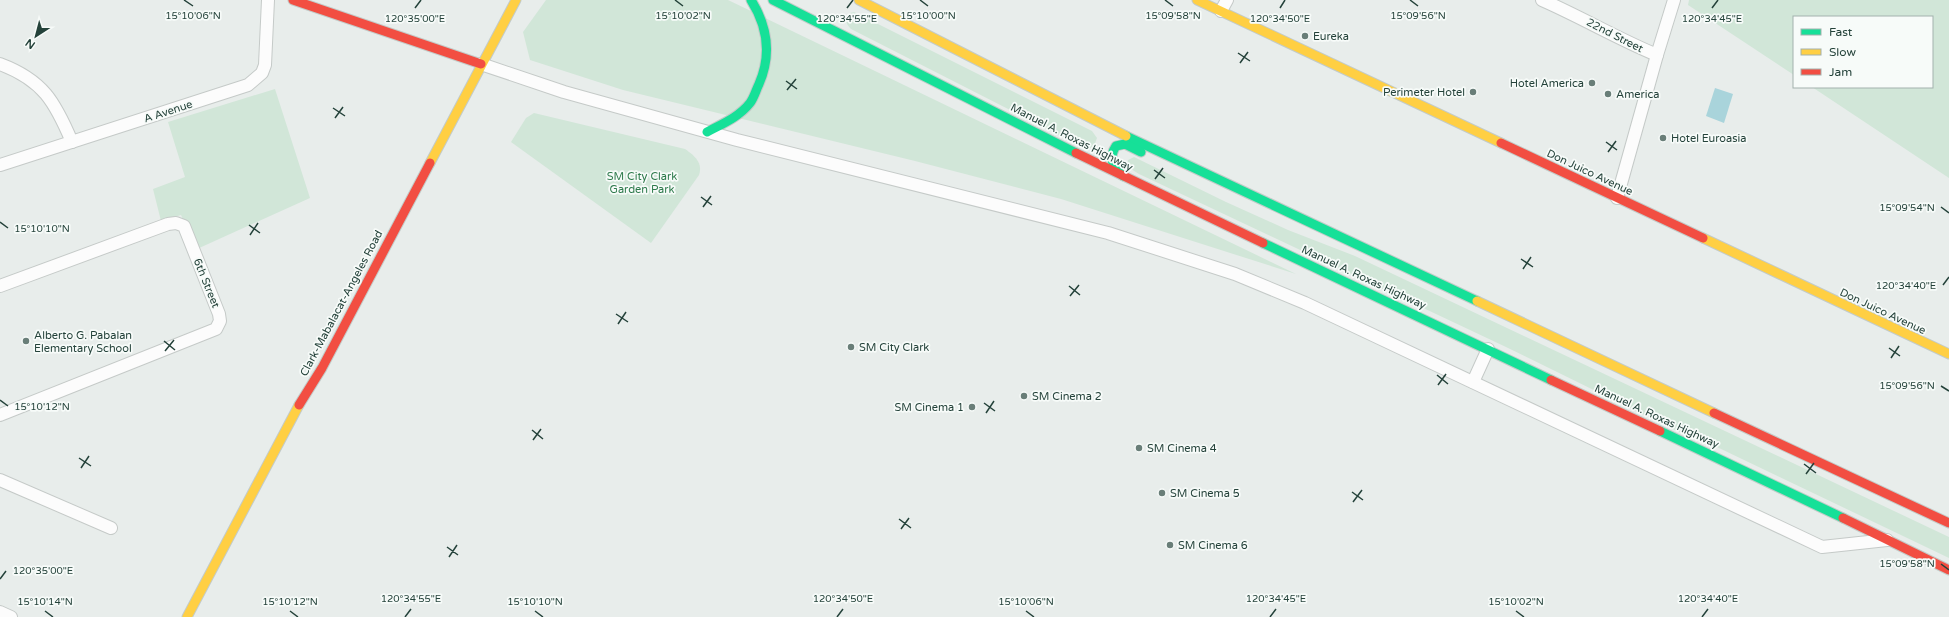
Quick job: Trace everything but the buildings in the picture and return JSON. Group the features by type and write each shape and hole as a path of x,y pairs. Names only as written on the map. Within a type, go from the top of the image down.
{"main road":[{"path":"293,0 481,64"},
{"name":"Clark-Mabalacat-Angeles Road","path":"187,617 306,392 322,368 516,0"},
{"path":"707,132 731,120 750,102 762,78 769,56 768,34 751,0"},
{"name":"Manuel A. Roxas Highway","path":"773,0 1124,176 1890,540 1949,570"},
{"path":"859,0 1118,132 1949,523"},
{"name":"Don Juico Avenue","path":"1197,0 1949,354"},
{"path":"1124,176 1113,165 1111,160 1112,150 1120,144 1125,144 1286,220 1303,220"}],"street":[{"name":"A Avenue","path":"0,165 239,88 256,80 262,73 266,54 268,0"},
{"path":"1221,11 1227,0"},
{"name":"22nd Street","path":"1542,0 1586,20 1624,41 1657,55 1674,0"},
{"path":"1617,198 1657,55"},
{"path":"0,64 19,72 35,82 59,111 72,142"},
{"path":"481,64 564,92 707,132 1108,232 1235,274 1305,303 1822,547 1890,540"},
{"name":"6th Street","path":"0,286 168,224 176,223 184,226 219,314 220,322 216,329 0,414"},
{"path":"1473,382 1488,349"},
{"path":"0,480 111,528"},
{"path":"0,612 11,617"}],"green space":[{"path":"546,0 728,0 1296,274 1061,199 915,161 623,90 530,60 523,32"},
{"path":"1689,0 1949,0 1949,178 1814,88 1933,88 1933,16 1793,16 1793,74 1688,5"},
{"path":"854,12 1092,131 1097,138 1094,146 1090,148 1083,147 851,29 847,23 847,19 850,13"},
{"path":"275,89 310,198 197,249 181,215 161,221 153,189 185,177 168,122"},
{"name":"SM City Clark Garden Park","path":"534,113 685,149 692,154 699,163 699,175 651,243 511,142 526,118"},
{"path":"1134,157 1226,202 1288,230 1355,256 1949,537 1949,558 1719,448 1677,431 1506,347 1139,174 1128,165 1128,160"}],"water":[{"path":"1715,88 1733,94 1724,123 1706,116"}],"traffic: fast":[{"path":"707,132 730,120 746,108 753,99 763,73 766,62 766,41 761,20 751,0"},
{"path":"773,0 1076,153"},
{"path":"1126,136 1477,301"},
{"path":"1123,176 1114,166 1112,158 1112,154 1116,146 1125,144 1141,152"},
{"path":"1263,243 1551,380"},
{"path":"1660,431 1843,518"}],"traffic: slow":[{"path":"430,163 516,0"},
{"path":"859,0 1126,136"},
{"path":"1197,0 1501,143"},
{"path":"1703,238 1949,354"},
{"path":"1477,301 1714,413"},
{"path":"187,617 299,405"}],"traffic: jam":[{"path":"293,0 481,64"},
{"path":"1501,143 1703,238"},
{"path":"1076,153 1263,243"},
{"path":"299,405 322,368 430,163"},
{"path":"1551,380 1660,431"},
{"path":"1714,413 1949,523"},
{"path":"1843,518 1949,570"}],"place":[{"name":"Eureka","path":"1305,36"},
{"name":"Hotel America","path":"1592,83"},
{"name":"Perimeter Hotel","path":"1473,92"},
{"name":"America","path":"1608,94"},
{"name":"Hotel Euroasia","path":"1663,138"},
{"name":"Alberto G. Pabalan Elementary School","path":"26,341"},
{"name":"SM City Clark","path":"851,347"},
{"name":"SM Cinema 2","path":"1024,396"},
{"name":"SM Cinema 1","path":"972,407"},
{"name":"SM Cinema 4","path":"1139,448"},
{"name":"SM Cinema 5","path":"1162,493"},
{"name":"SM Cinema 6","path":"1170,545"}]}
